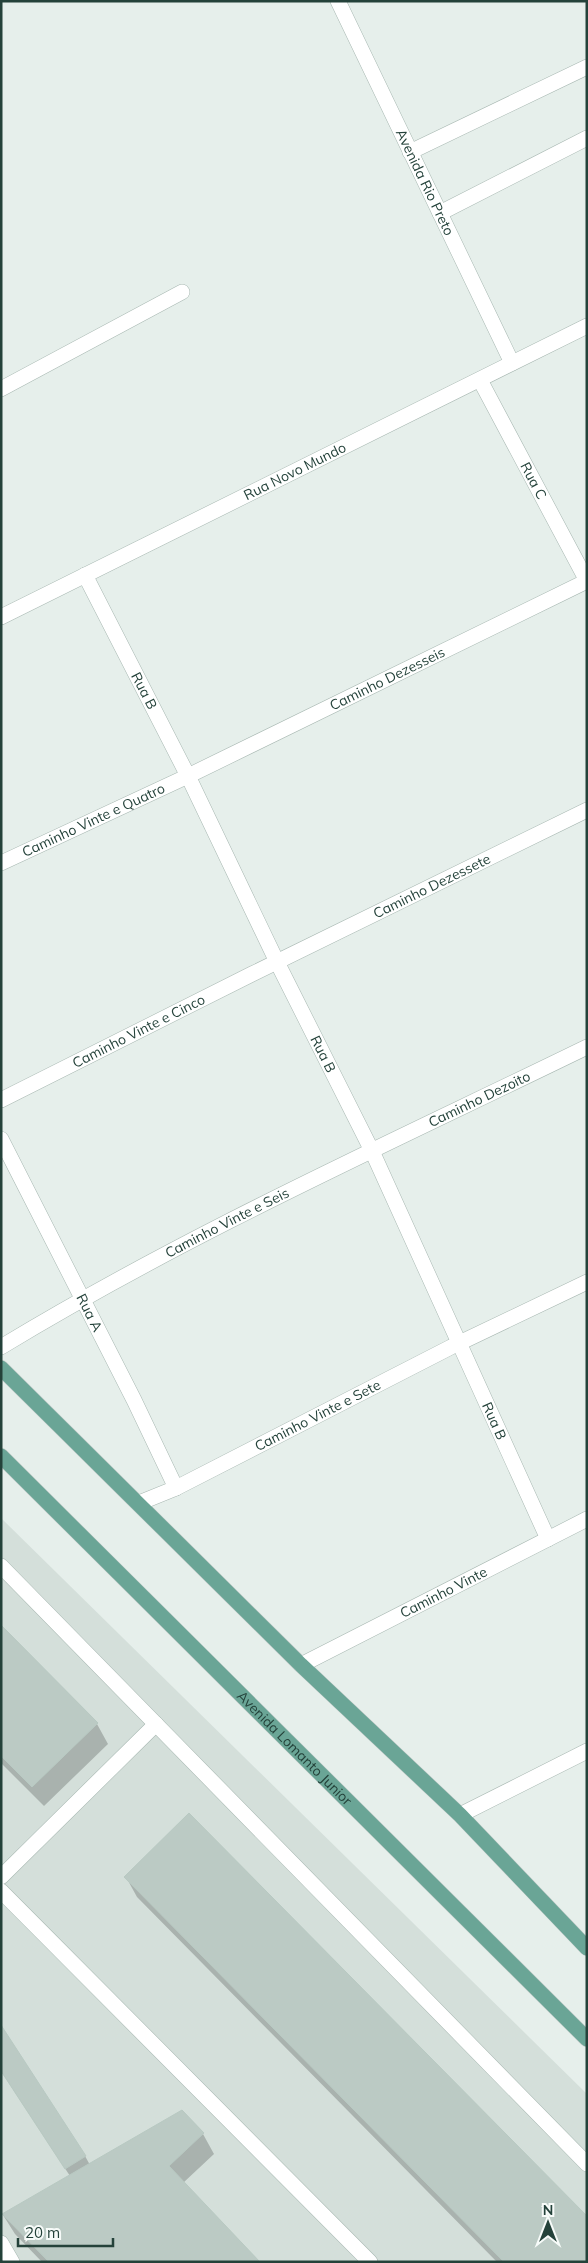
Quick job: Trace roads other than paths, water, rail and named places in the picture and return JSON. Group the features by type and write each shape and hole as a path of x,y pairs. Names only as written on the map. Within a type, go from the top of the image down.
{"main road":[{"path":"1,1368 301,1665 460,1815 587,1948"},
{"name":"Avenida Lomanto Junior","path":"1,1456 587,2039"}],"street":[{"name":"Avenida Rio Preto","path":"338,1 512,364"},
{"path":"410,152 587,67"},
{"path":"440,213 587,138"},
{"path":"1,389 182,292"},
{"name":"Rua Novo Mundo","path":"1,617 587,326"},
{"name":"Rua C","path":"480,380 587,581"},
{"name":"Rua B","path":"84,575 188,776 277,962 372,1151 548,1539"},
{"name":"Caminho Dezesseis","path":"188,776 587,581"},
{"name":"Caminho Vinte e Quatro","path":"1,863 188,776"},
{"name":"Caminho Dezessete","path":"277,962 587,810"},
{"name":"Caminho Vinte e Cinco","path":"1,1100 277,962"},
{"name":"Caminho Dezoito","path":"372,1151 587,1047"},
{"name":"Rua A","path":"1,1139 84,1299 176,1488"},
{"name":"Caminho Vinte e Seis","path":"1,1347 84,1299 278,1196 372,1151"},
{"name":"Caminho Vinte e Sete","path":"139,1503 176,1488 459,1344 587,1282"},
{"name":"Caminho Vinte","path":"301,1665 587,1519"},
{"path":"1,1566 587,2164"},
{"path":"1,1877 156,1724"},
{"path":"460,1815 587,1751"},
{"path":"1,1891 370,2262"},
{"path":"1,2243 12,2262"}]}
